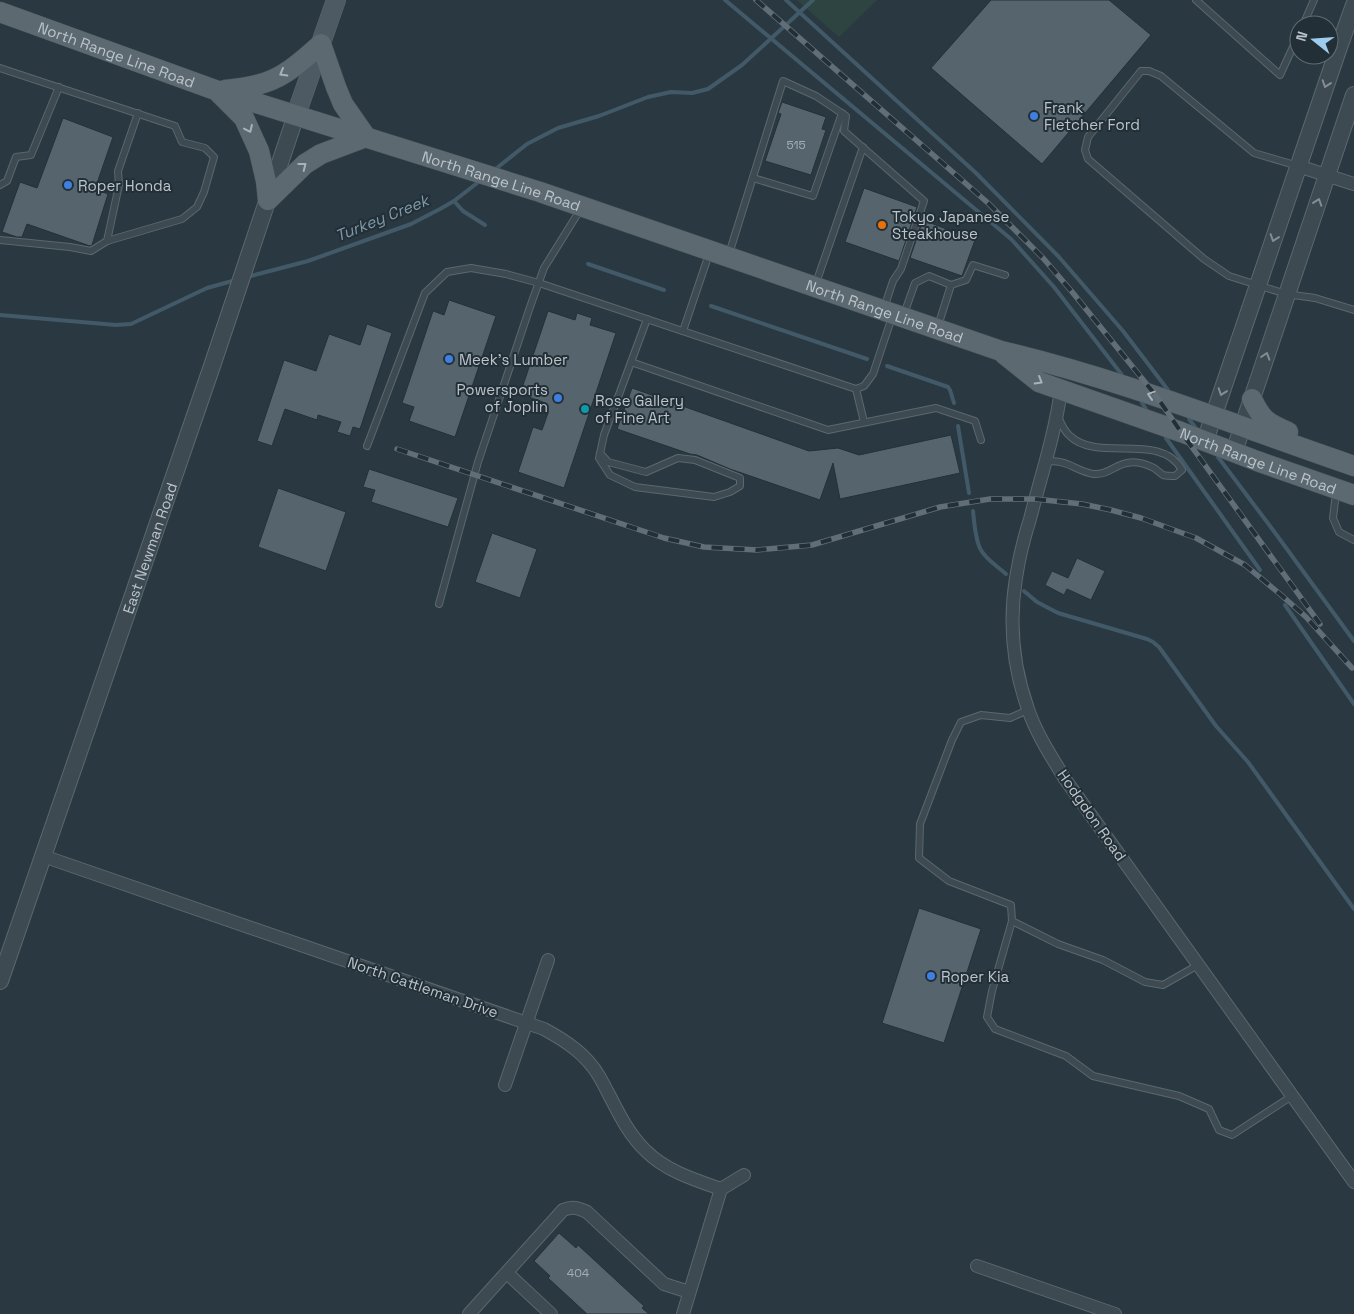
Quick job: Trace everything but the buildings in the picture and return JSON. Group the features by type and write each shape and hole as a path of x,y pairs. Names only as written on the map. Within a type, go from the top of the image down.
{"main road":[{"path":"296,115 336,0"},
{"name":"North Range Line Road","path":"0,12 218,91 540,192 1001,351 1049,362 1214,416 1354,466"},
{"path":"218,91 245,88 284,74 322,44"},
{"path":"268,200 305,164 321,154 366,138 343,104 322,44"},
{"path":"218,91 244,118 259,151 268,200"},
{"name":"North Range Line Road","path":"1001,351 1039,382 1346,492"},
{"path":"1252,399 1259,413 1271,425 1354,455"}],"street":[{"path":"1206,441 1354,5"},
{"path":"1234,452 1354,95"},
{"name":"East Newman Road","path":"0,981 212,366 296,115"},
{"path":"1298,166 1354,184"},
{"name":"Hodgdon Road","path":"1062,390 1058,415 1020,556 1013,605 1012,620 1015,656 1028,710 1064,779 1354,1182"},
{"name":"North Cattleman Drive","path":"43,856 544,1029 567,1042 584,1056 598,1075 631,1135 647,1152 665,1166 690,1178 721,1189"},
{"path":"505,1085 548,960"},
{"path":"682,1314 721,1189 744,1175"},
{"path":"469,1314 563,1210 570,1207 587,1212 664,1284 689,1292"},
{"path":"976,1266 1115,1314"},
{"path":"507,1273 551,1314"}],"lane":[{"path":"1196,0 1280,75 1289,56"},
{"path":"1307,15 1314,0"},
{"path":"0,68 175,126 182,142 205,148 214,157 204,192 197,207 182,219 107,241 90,251 70,247 0,240"},
{"path":"1298,166 1254,153 1161,76 1148,71 1141,71 1088,138 1085,150 1088,159 1204,259 1229,276 1286,294 1315,298 1354,310"},
{"path":"683,331 752,178 782,81 816,96 846,116 844,131 924,201 901,269 893,281 893,314"},
{"path":"0,185 7,181 16,157 31,155 59,87"},
{"path":"107,241 119,185 118,171 138,113"},
{"path":"752,178 813,196 842,113"},
{"path":"815,287 863,147"},
{"path":"439,604 478,462 544,268 582,207"},
{"path":"367,446 425,293 447,272 471,268 506,274 539,283 856,389 864,386 873,374 893,314 915,283 929,276 951,285 966,280 973,265 1005,275"},
{"path":"937,329 951,285"},
{"path":"600,453 608,462 646,472 678,458 695,460 740,478 740,486 730,492 714,496 635,487 610,474 599,458 600,453 604,435 647,319"},
{"path":"631,362 828,430 936,408 975,421 981,440"},
{"path":"856,389 864,422"},
{"path":"1045,462 1066,463 1093,474 1106,473 1128,462 1154,468 1163,475 1175,476 1182,470 1177,462 1158,452 1145,449 1104,449 1087,446 1071,438 1063,428 1058,415"},
{"path":"1346,492 1335,500 1334,518 1339,532 1354,540"},
{"path":"1028,710 1010,718 981,715 961,722 952,740 920,824 919,858 949,881 1011,905 1012,921 992,991 987,1017 995,1029 1066,1056 1093,1076 1178,1096 1209,1109 1220,1130 1232,1135 1292,1096"},
{"path":"1012,921 1058,944 1103,960 1145,982 1163,985 1198,964"}],"green space":[{"path":"797,0 877,0 839,37"}],"waterway":[{"path":"725,0 1011,239 1054,287 1122,375"},
{"path":"786,0 976,173 1059,257 1123,331 1168,390"},
{"name":"Turkey Creek","path":"493,171 527,144 558,128 599,116 648,97 671,92 692,93 708,89 742,65 813,0"},
{"name":"Turkey Creek","path":"247,277 308,261 411,224 454,201 481,180"},
{"path":"454,201 463,211 485,225"},
{"path":"588,264 664,290"},
{"name":"Turkey Creek","path":"0,315 116,325 131,324 207,288 236,280"},
{"path":"711,306 867,359"},
{"path":"887,366 948,387 954,403"},
{"path":"1142,403 1146,409"},
{"path":"1189,419 1195,427"},
{"path":"958,426 969,493"},
{"path":"1166,438 1260,570"},
{"path":"1218,457 1354,641"},
{"path":"973,511 981,550 1006,574"},
{"path":"1024,591 1037,602 1058,613 1147,639 1159,647 1216,726 1248,762 1354,909"},
{"path":"1285,605 1354,704"}],"railway":[{"path":"756,0 988,203 1043,258 1157,397 1320,624"},
{"path":"397,449 664,538 704,547 757,550 812,545 940,507 990,499 1035,499 1082,504 1111,510 1141,518 1196,538 1245,565 1306,617 1352,668"}],"place":[{"name":"Frank Fletcher Ford","path":"1034,116"},
{"name":"Roper Honda","path":"68,185"},
{"name":"Tokyo Japanese Steakhouse","path":"882,225"},
{"name":"Meek's Lumber","path":"449,359"},
{"name":"Powersports of Joplin","path":"558,398"},
{"name":"Rose Gallery of Fine Art","path":"585,409"},
{"name":"Roper Kia","path":"931,976"}]}
